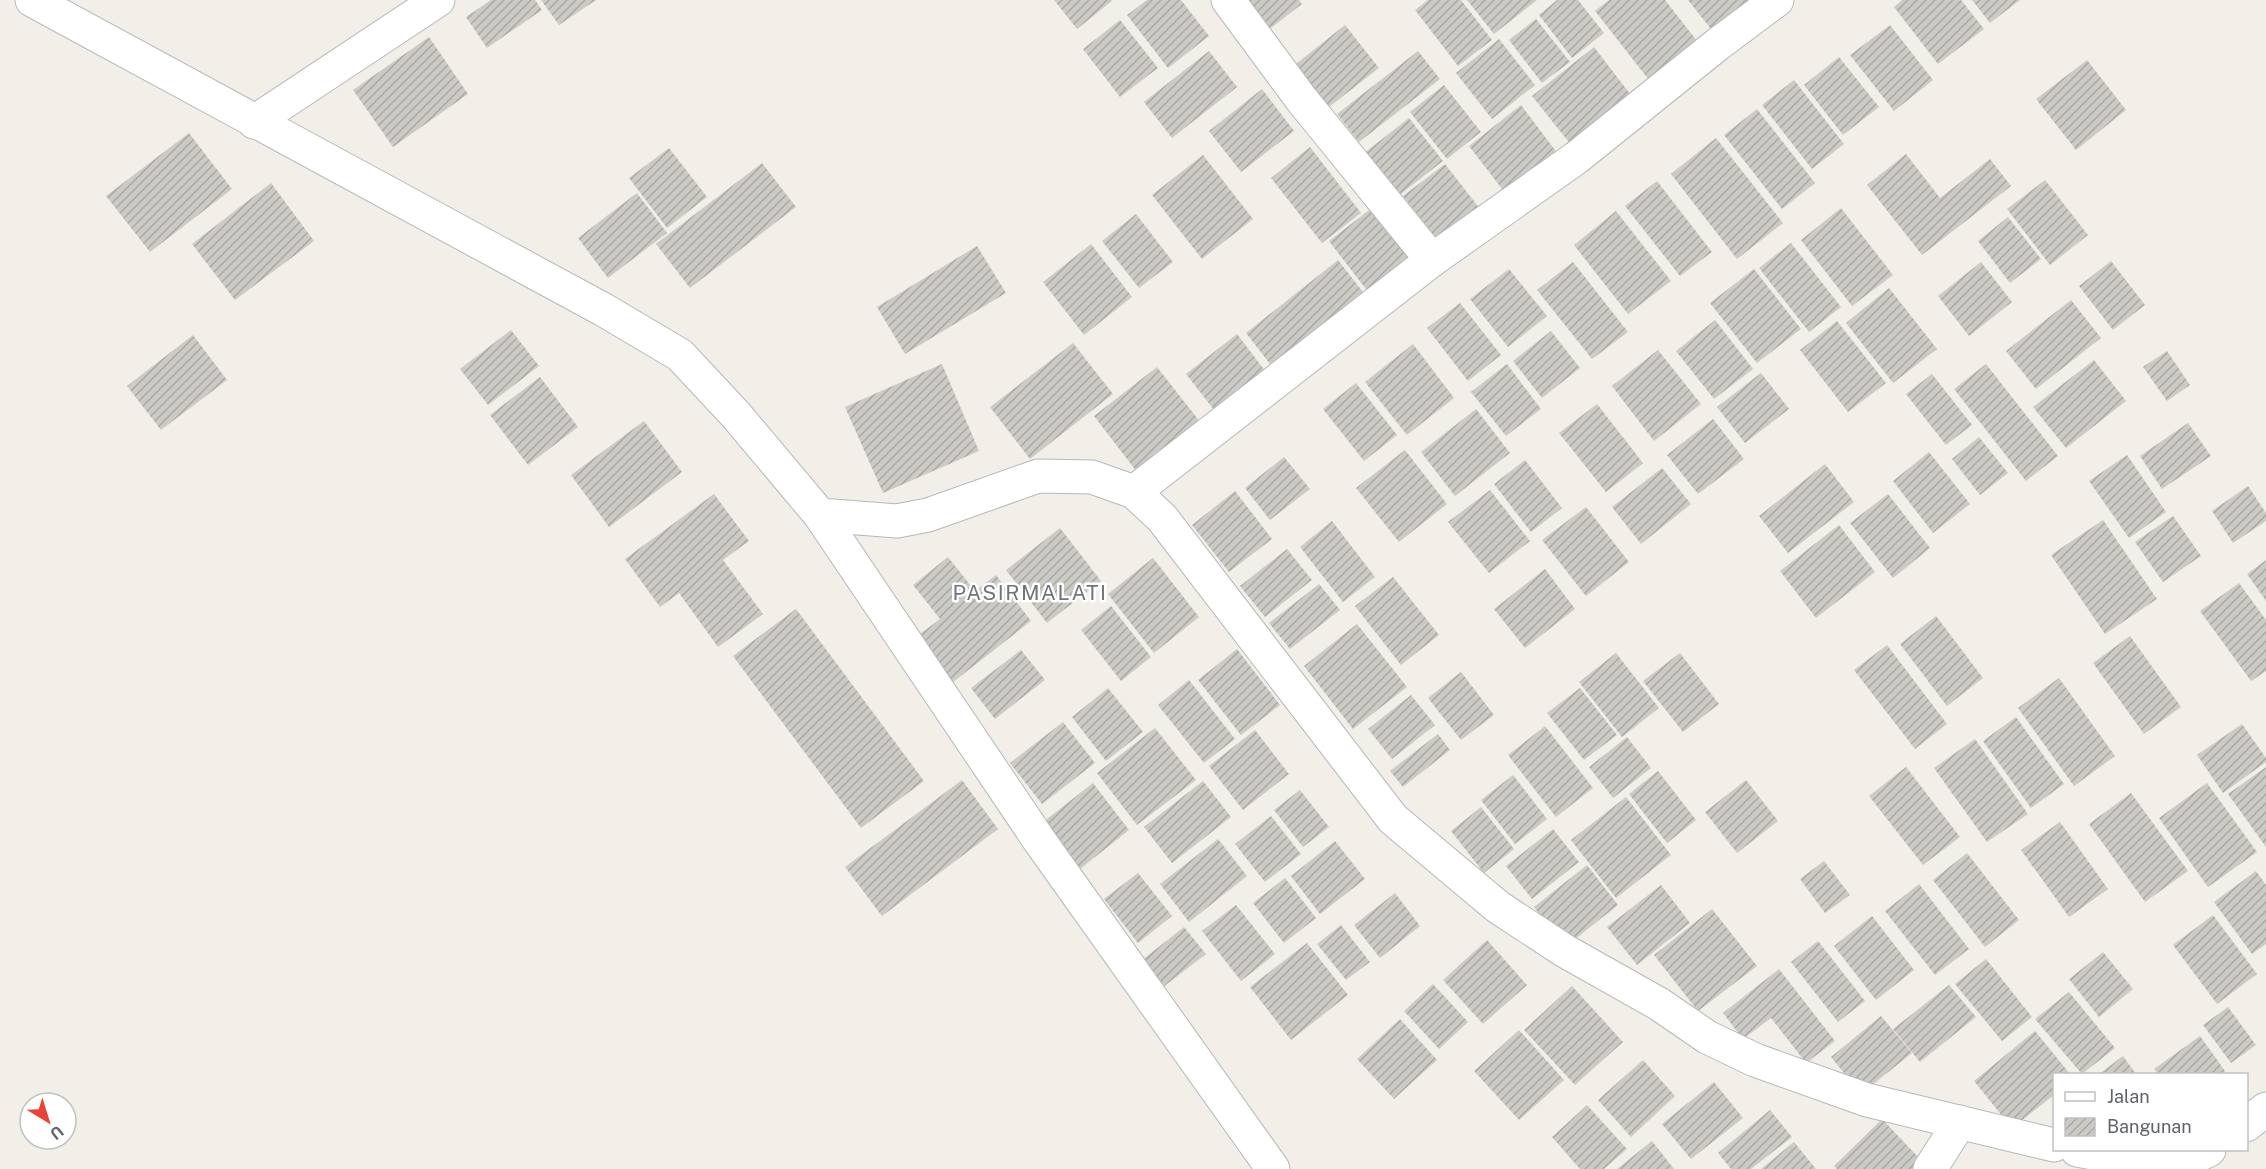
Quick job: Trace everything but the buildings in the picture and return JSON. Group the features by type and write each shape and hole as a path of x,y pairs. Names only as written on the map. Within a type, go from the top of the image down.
{"street":[{"path":"32,0 604,310 680,355 736,415 820,515 1039,840 1273,1169"},
{"path":"254,122 438,0"},
{"path":"1228,0 1302,100 1432,260"},
{"path":"1134,492 1432,260 1576,158 1718,44 1778,0"},
{"path":"820,515 897,521 928,515 1038,476 1092,477 1134,492 1162,518 1392,819 1498,908 1565,951 1659,1004 1707,1037 1755,1060 1867,1100 2053,1145"},
{"path":"2248,1124 2266,1109"},
{"path":"1929,1169 1960,1122"},
{"path":"2087,1151 2147,1163 2186,1161 2205,1151"}],"district":[{"name":"PASIRMALATI","path":"1030,592"}]}
